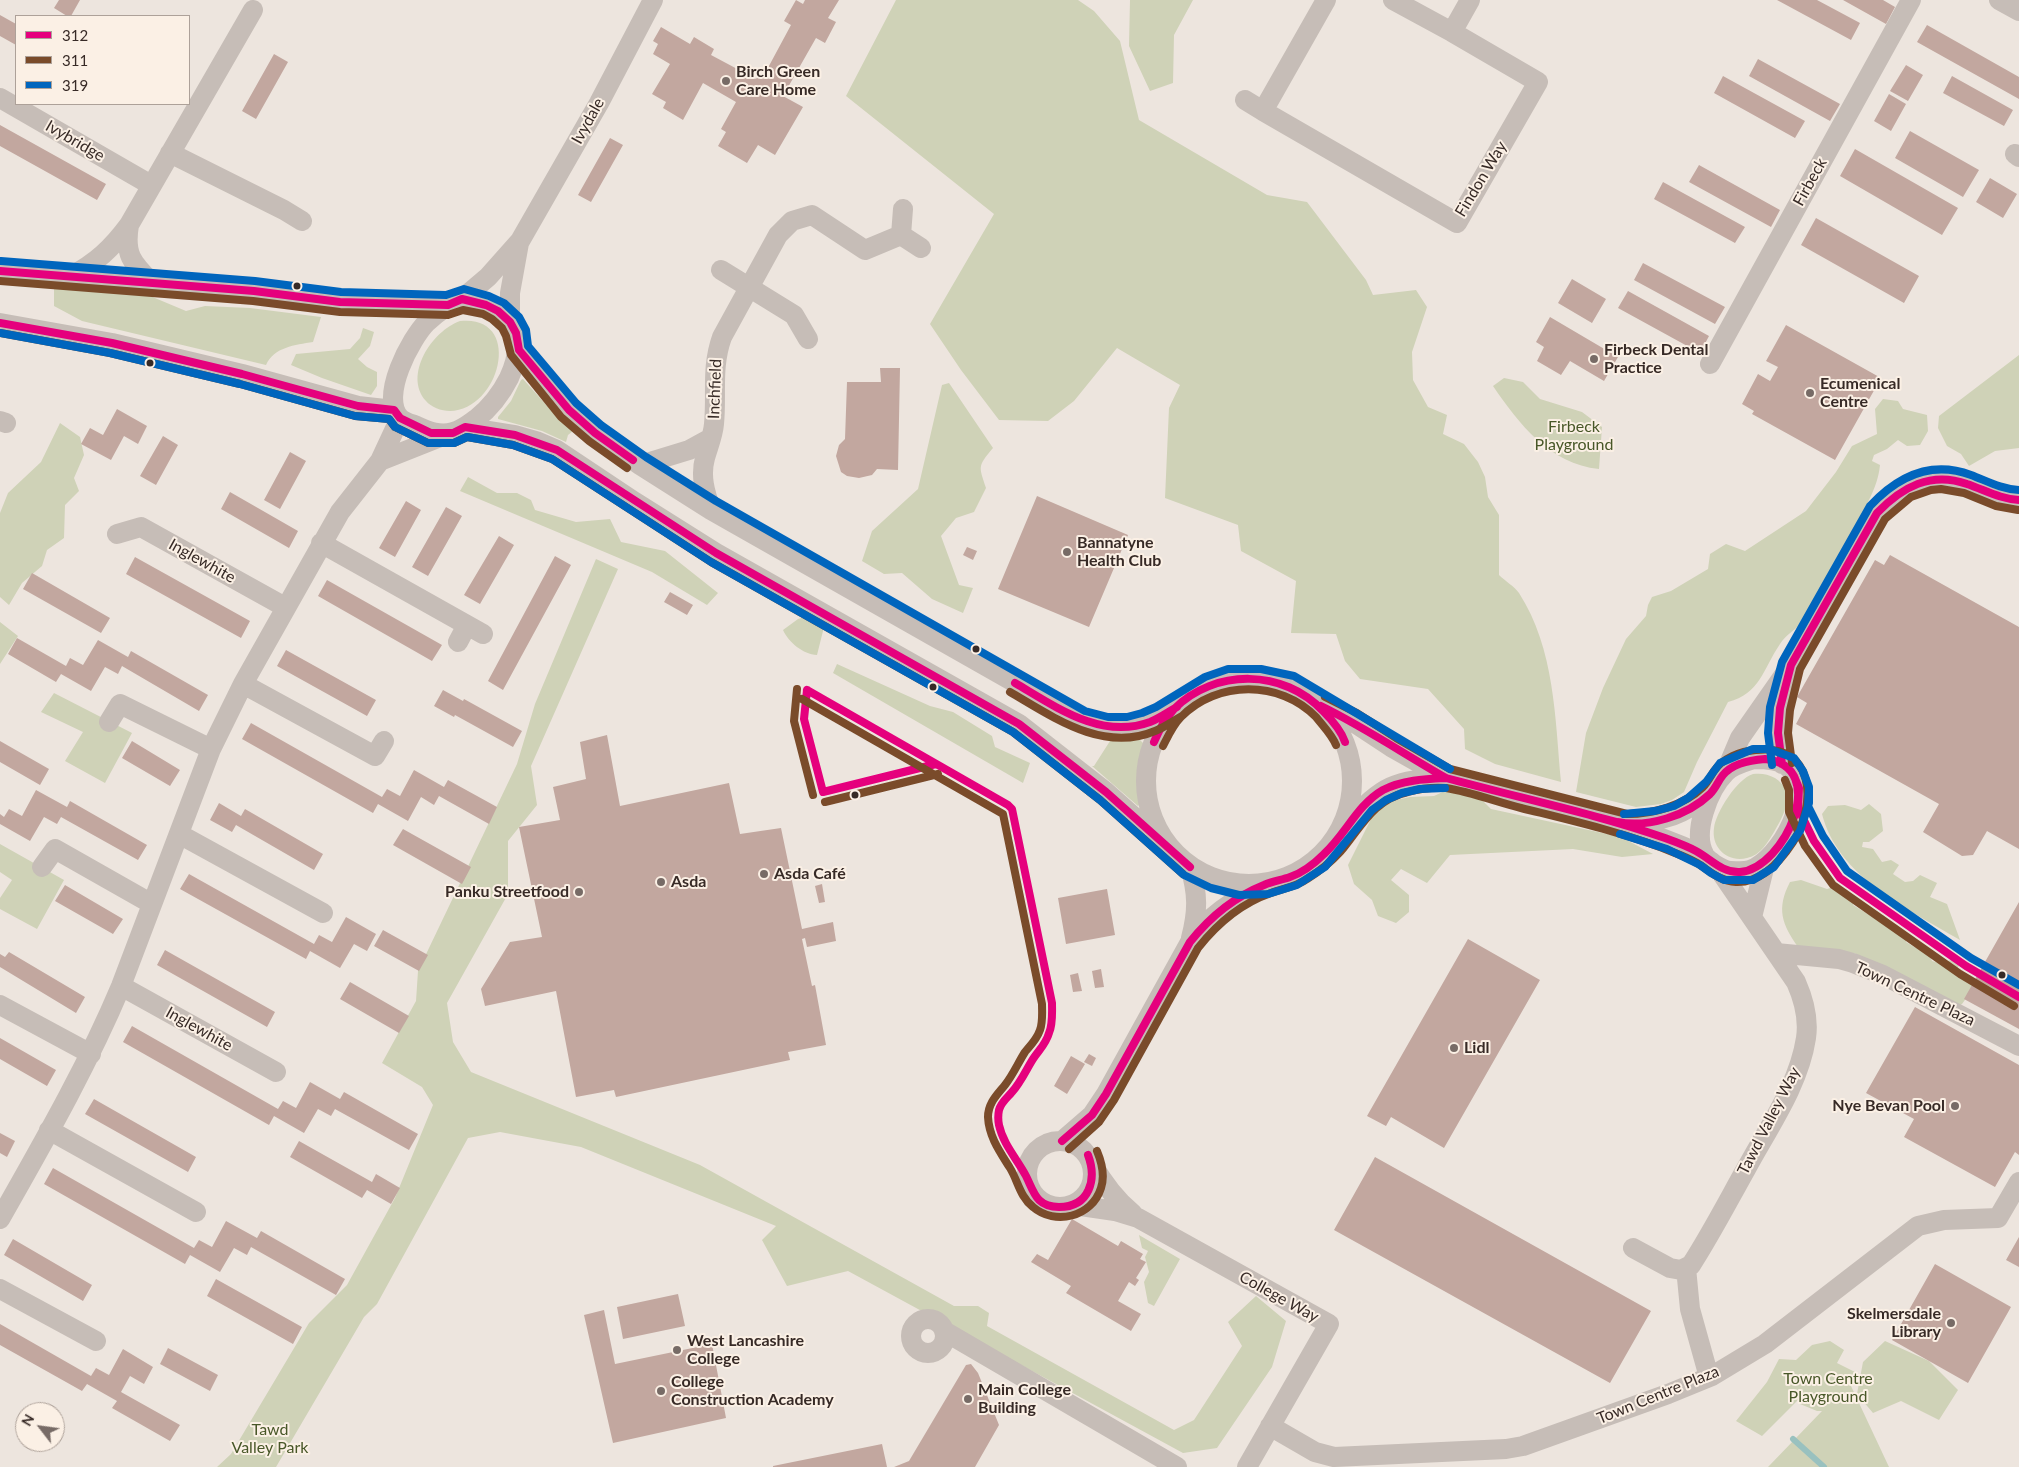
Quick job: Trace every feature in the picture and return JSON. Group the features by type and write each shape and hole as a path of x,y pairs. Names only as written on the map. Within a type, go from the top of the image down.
{"street":[{"name":"Ivydale","path":"455,302 488,277 520,241 590,119 653,0"},
{"path":"1263,111 1326,0"},
{"name":"Findon Way","path":"1245,100 1457,223 1538,82 1393,0"},
{"path":"1452,32 1470,0"},
{"name":"Firbeck","path":"1710,364 1911,0"},
{"path":"1999,0 2019,11"},
{"path":"71,276 104,255 114,246 129,226 253,10"},
{"name":"Ivybridge","path":"0,98 151,185"},
{"path":"170,153 289,203 302,221"},
{"path":"903,208 901,235 921,248"},
{"name":"Inchfield","path":"711,510 705,493 702,475 714,426 714,368 717,352 722,337 778,235 792,221 812,215 865,250 901,235"},
{"path":"129,226 127,249 138,268 151,282"},
{"name":"Ivydale","path":"510,322 510,293 520,241"},
{"path":"721,270 794,315 808,338"},
{"path":"0,271 254,291 340,302 455,302 486,305 498,310 510,322 516,333 518,350 514,366 497,399 484,413 459,430 380,461"},
{"path":"0,1219 6,1193 49,1130 91,1054 121,986 211,749 243,684 340,512 380,461 397,414 394,393 398,371 409,347 427,322 455,302"},
{"path":"0,323 112,343 242,374 358,406 397,414 431,433 459,430 515,435 557,450 635,502 716,552 1019,724 1106,792 1190,867 1214,879 1239,885 1266,884"},
{"path":"518,350 569,410 595,433 640,465 711,510 1081,720 1097,726 1128,728 1151,722 1202,689 1230,679 1261,678 1290,685 1321,706 1353,722 1391,747 1446,778 1620,823 1671,840 1728,871 1751,870 1766,860 1791,826 1799,801 1798,788 1788,766 1767,759 1754,759 1726,772"},
{"name":"Inchfield","path":"640,465 689,450 711,438"},
{"path":"1711,861 1701,840 1700,824 1704,808 1726,772 1740,738 1792,665 1877,513 1890,498 1904,488 1920,481 1937,479 1953,480 2008,500 2019,500"},
{"name":"Inglewhite","path":"117,534 141,527 285,607"},
{"path":"321,543 469,634"},
{"path":"1782,764 1778,734 1780,708 1792,665"},
{"path":"243,684 375,756 384,741"},
{"path":"109,722 120,704 211,749"},
{"path":"1171,850 1156,828 1148,803 1145,777 1150,751 1157,735 1177,706"},
{"path":"1321,706 1342,735 1353,769 1351,805 1337,838"},
{"path":"1062,1141 1092,1115 1106,1094 1190,942 1202,926 1231,902 1266,884 1293,876 1318,860 1365,803 1381,791 1399,783 1412,780 1446,778"},
{"path":"1620,823 1657,821 1678,815 1694,806 1714,789"},
{"path":"179,834 323,913"},
{"path":"42,867 55,849 152,904"},
{"path":"1752,917 1766,860"},
{"name":"Tawd Valley Way","path":"1686,1268 1691,1265 1697,1256 1784,1100 1801,1059 1806,1036 1806,1014 1796,982 1711,861"},
{"path":"1190,867 1196,886 1198,904 1196,922 1190,942"},
{"name":"Town Centre Plaza","path":"1776,953 1839,959 1868,969 2019,1046"},
{"name":"Inglewhite","path":"121,986 276,1072"},
{"path":"0,1005 91,1054"},
{"path":"1090,1159 1081,1148 1072,1143 1062,1141 1051,1142 1035,1152 1028,1167 1027,1178 1030,1188 1036,1197 1045,1204 1059,1208 1074,1205 1090,1191 1093,1182 1090,1159 1092,1130 1106,1094"},
{"path":"49,1130 196,1212"},
{"name":"College Way","path":"1090,1159 1105,1185 1120,1203 1138,1218 1329,1324 1247,1467"},
{"name":"Town Centre Plaza","path":"1270,1426 1315,1452 1334,1457 1506,1449 1524,1446 1709,1377 1765,1344 1918,1226 1944,1220 1998,1218 2019,1182"},
{"name":"College Way","path":"1074,1205 1108,1209 1138,1218"},
{"path":"1633,1248 1670,1268 1682,1270 1686,1268 1690,1309 1709,1377"},
{"path":"0,1289 96,1341"},
{"path":"944,1337 970,1347 1177,1467"}],"green space":[{"path":"896,0 1078,0 1094,11 1120,41 1139,120 1267,195 1307,202 1366,280 1373,295 1416,290 1427,307 1412,352 1413,380 1428,407 1447,415 1443,434 1464,444 1478,462 1485,477 1488,497 1499,515 1499,575 1519,593 1531,615 1547,661 1555,709 1561,782 1495,764 1465,749 1464,729 1428,689 1360,679 1345,661 1336,634 1291,633 1296,581 1241,551 1238,525 1165,498 1169,408 1180,385 1117,348 1074,401 1048,421 999,420 961,370 930,324 994,214 846,96"},
{"path":"1130,0 1193,0 1174,35 1173,83 1150,91 1129,46"},
{"path":"54,287 143,293 186,311 205,306 250,308 321,317 313,342 286,348 274,354 266,365 82,321 54,306"},
{"path":"460,321 480,323 492,332 498,346 498,363 493,380 482,395 468,406 450,411 443,410 433,407 428,403 420,391 419,367 431,344 450,326"},
{"path":"363,328 374,332 370,346 358,359 367,367 377,372 377,386 371,395 291,365 296,354 350,349 360,338"},
{"path":"2019,355 2019,448 1995,451 1969,466 1961,454 1947,446 1938,428 1939,416"},
{"name":"Firbeck Playground","path":"1504,378 1523,382 1540,399 1582,412 1602,427 1599,469 1581,466 1565,459 1537,440 1525,428 1493,386"},
{"path":"523,379 573,431 568,435 566,442 542,431 498,419"},
{"path":"949,383 993,448 982,463 981,471 986,488 974,512 956,518 941,536 959,585 973,588 963,613 932,599 902,573 884,574 862,561 872,531 918,489 942,385"},
{"path":"1883,399 1898,401 1903,409 1927,415 1928,431 1920,445 1907,446 1898,440 1887,449 1874,455 1872,461 1880,465 1878,477 1857,526 1852,545 1837,561 1801,623 1785,637 1754,687 1739,698 1728,702 1684,792 1672,800 1661,804 1636,807 1576,792 1586,733 1603,688 1626,639 1646,616 1652,597 1671,591 1708,569 1710,554 1726,544 1745,551 1806,511 1836,472 1852,446 1877,434 1875,409"},
{"path":"60,423 80,437 84,455 74,478 79,491 65,505 64,538 47,550 42,566 22,583 9,605 0,597 0,513 8,493 41,462"},
{"path":"468,477 497,493 517,493 531,500 535,510 576,522 610,519 621,542 665,551 718,593 707,605 652,572 460,491"},
{"name":"Tawd Valley Park","path":"596,559 618,569 531,766 537,805 508,841 508,894 447,1003 453,1042 471,1072 700,1165 954,1306 978,1306 989,1313 987,1326 1174,1430 1194,1420 1242,1346 1228,1322 1256,1296 1286,1321 1272,1367 1217,1448 1183,1453 848,1271 787,1286 762,1240 776,1226 581,1147 500,1132 468,1138 377,1304 364,1317 276,1467 217,1467 231,1454 309,1323 347,1285 395,1198 433,1105 422,1087 382,1063 416,1001 418,971 517,764 535,704"},
{"path":"811,615 825,623 817,655 797,647 783,630 798,619"},
{"path":"0,622 18,636 0,664"},
{"path":"837,664 930,706 953,712 992,736 995,747 1030,763 1023,783 833,673"},
{"path":"54,693 132,733 105,783 65,761 83,732 41,712"},
{"path":"1140,740 1144,744 1137,774 1140,804 1138,806 1092,766 1094,766 1110,741"},
{"path":"1753,774 1770,776 1782,784 1786,790 1787,797 1785,811 1760,851 1747,858 1733,858 1727,856 1718,848 1715,842 1714,828 1728,797 1740,782"},
{"path":"1447,790 1480,798 1491,809 1621,837 1653,854 1622,857 1573,849 1450,855 1427,883 1401,869 1391,880 1409,895 1409,912 1396,923 1378,916 1372,900 1354,884 1348,865 1372,817 1386,802 1410,797 1434,796"},
{"path":"1869,804 1881,814 1883,831 1869,842 1863,842 1862,847 1873,849 1882,862 1891,860 1899,865 1893,874 1905,882 1913,881 1920,875 1937,883 1930,897 1947,904 1960,940 1878,889 1843,856 1830,836 1822,814 1828,806 1845,805 1861,810"},
{"path":"0,844 64,880 37,929 0,909 0,898 12,880 0,872"},
{"path":"1801,880 1827,889 1837,886 1848,892 1855,899 1853,905 1871,916 1883,915 1906,935 1906,942 1916,948 1927,947 1932,961 1939,963 1952,960 1959,965 1957,970 1977,983 1962,1004 1952,1009 1889,971 1854,953 1832,956 1798,947 1788,931 1782,908 1790,882"},
{"path":"1139,1235 1180,1259 1154,1306 1148,1303 1144,1282 1149,1272 1145,1257 1148,1251 1142,1248"},
{"name":"Town Centre Playground","path":"1830,1341 1844,1350 1837,1363 1855,1372 1851,1386 1889,1467 1768,1467 1822,1411 1817,1411 1800,1404 1802,1398 1800,1398 1762,1436 1736,1421 1767,1382 1779,1359 1796,1360 1812,1345"},
{"path":"1885,1341 1929,1361 1958,1390 1939,1420 1901,1401 1873,1413 1857,1394 1863,1362"}],"building":[{"path":"59,0 80,0 72,15 65,15 54,8"},
{"name":"Birch Green Care Home","path":"796,0 803,4 805,0 839,0 828,18 836,22 825,43 816,38 783,96 803,107 775,155 758,145 747,163 718,146 726,132 721,129 736,102 703,83 683,120 663,108 666,102 652,94 670,64 653,54 658,44 653,41 661,27 690,44 694,37 714,49 711,55 756,79 759,75 763,77 791,25 784,21"},
{"path":"1777,0 1817,0 1860,23 1851,40"},
{"path":"1843,0 1883,0 1895,7 1886,24"},
{"path":"0,15 15,23 15,44 0,36"},
{"path":"1927,25 2019,77 2019,99 1917,42"},
{"path":"274,54 288,62 256,119 242,111"},
{"path":"1758,59 1840,104 1830,121 1749,76"},
{"path":"1906,65 1923,75 1908,101 1890,91"},
{"path":"1723,76 1805,121 1795,138 1714,93"},
{"path":"1952,76 2013,110 2004,126 1943,93"},
{"path":"1889,94 1906,104 1891,131 1874,121"},
{"path":"0,125 106,184 97,200 0,146"},
{"path":"1910,131 1979,170 1963,197 1895,158"},
{"path":"610,138 623,145 591,202 578,195"},
{"path":"1855,149 1958,208 1942,235 1840,176"},
{"path":"1699,165 1780,210 1771,227 1689,182"},
{"path":"1990,178 2017,194 2003,218 1976,202"},
{"path":"1663,182 1745,227 1735,243 1654,199"},
{"path":"1816,218 1919,276 1904,303 1801,245"},
{"path":"1643,263 1725,307 1715,324 1634,280"},
{"path":"1572,279 1606,299 1592,323 1558,303"},
{"path":"1628,291 1709,336 1700,353 1618,308"},
{"path":"1550,317 1618,357 1604,381 1570,361 1561,375 1537,361 1544,347 1536,342"},
{"name":"Ecumenical Centre","path":"1786,325 1881,378 1835,460 1752,414 1754,411 1742,404 1758,374 1770,381 1778,367 1766,361"},
{"path":"880,368 900,368 898,470 877,469 872,475 859,478 847,476 841,472 836,456 839,445 845,439 847,382 881,382"},
{"path":"117,409 147,426 138,444 124,436 111,460 81,444 90,428 103,435"},
{"path":"163,436 178,445 156,485 140,476"},
{"path":"290,452 306,461 280,509 264,500"},
{"path":"230,492 298,531 289,548 221,509"},
{"name":"Bannatyne Health Club","path":"1037,496 1128,535 1089,627 998,589"},
{"path":"406,501 421,510 395,557 379,548"},
{"path":"446,507 462,516 428,576 412,567"},
{"path":"499,536 514,545 480,604 464,595"},
{"path":"967,547 977,551 973,560 963,555"},
{"path":"1890,555 2019,627 2019,849 1987,831 1973,855 1962,856 1923,832 1939,804 1796,724 1807,703 1797,697 1875,560 1884,565"},
{"path":"555,556 571,565 503,690 488,681"},
{"path":"135,557 250,621 241,638 126,574"},
{"path":"32,573 110,618 101,633 23,589"},
{"path":"327,580 442,645 432,661 318,596"},
{"path":"670,592 693,605 687,615 664,602"},
{"path":"17,638 66,666 70,658 83,665 98,640 128,657 131,651 208,695 199,711 122,666 118,674 105,667 91,691 61,674 56,682 8,654"},
{"path":"286,650 376,700 367,716 277,666"},
{"path":"443,690 463,701 464,699 522,731 513,747 455,715 454,717 434,706"},
{"path":"251,723 382,797 387,789 400,796 414,770 444,787 448,780 497,807 489,824 439,796 434,805 421,797 408,821 378,804 373,813 242,739"},
{"name":"Asda","path":"607,735 620,806 729,783 740,834 781,828 802,929 833,922 836,941 807,947 805,938 802,939 812,986 815,985 826,1045 788,1052 790,1060 616,1097 614,1090 576,1097 556,991 485,1006 481,989 510,942 542,937 519,827 560,820 553,787 586,779 580,742"},
{"path":"0,741 49,769 40,785 0,762"},
{"path":"132,741 180,770 170,786 122,758"},
{"path":"36,790 67,807 70,801 147,845 138,860 61,817 57,824 44,817 30,841 0,824 0,814 4,817 9,809 22,816"},
{"path":"219,803 241,816 245,809 323,854 314,870 236,825 232,832 210,820"},
{"path":"403,829 471,867 462,884 393,845"},
{"path":"189,874 314,944 319,935 332,942 346,917 376,934 367,951 354,944 340,968 310,951 306,959 180,889"},
{"path":"822,884 825,902 819,903 815,886"},
{"path":"65,885 123,919 113,934 55,901"},
{"path":"1107,889 1115,935 1066,944 1058,898"},
{"path":"2019,902 2019,1029 1964,999"},
{"path":"383,930 428,955 419,971 374,946"},
{"name":"Lidl","path":"1468,939 1540,980 1444,1148 1391,1117 1386,1126 1367,1116"},
{"path":"165,950 275,1012 267,1027 157,965"},
{"path":"9,952 85,997 76,1013 0,967 0,954 5,957"},
{"path":"1101,969 1104,987 1095,988 1092,971"},
{"path":"1078,973 1082,991 1073,992 1070,975"},
{"path":"350,982 409,1016 399,1033 340,999"},
{"name":"Nye Bevan Pool","path":"1915,1007 2019,1065 2019,1155 2015,1152 1995,1187 1904,1137 1914,1119 1866,1093"},
{"path":"132,1026 278,1109 283,1101 296,1108 310,1082 340,1099 344,1092 418,1134 409,1150 335,1109 331,1116 318,1109 304,1133 274,1116 269,1125 123,1042"},
{"path":"0,1038 56,1070 47,1086 0,1059"},
{"path":"1089,1054 1096,1058 1092,1066 1084,1062"},
{"path":"1071,1056 1085,1064 1067,1094 1054,1086"},
{"path":"94,1099 196,1157 188,1172 85,1114"},
{"path":"0,1133 15,1141 7,1157 0,1153"},
{"path":"299,1141 372,1182 376,1174 400,1188 391,1204 367,1190 362,1198 290,1157"},
{"path":"1375,1157 1651,1311 1610,1383 1334,1230"},
{"path":"53,1168 194,1248 199,1240 212,1247 226,1221 257,1238 261,1231 345,1279 336,1295 251,1247 247,1255 234,1248 220,1272 190,1255 185,1264 44,1184"},
{"path":"1072,1219 1118,1246 1121,1241 1143,1254 1140,1259 1146,1262 1136,1278 1139,1280 1135,1286 1129,1282 1118,1301 1141,1314 1131,1331 1066,1293 1071,1286 1031,1262 1037,1254 1048,1260"},
{"path":"2019,1237 2019,1267 2006,1260"},
{"path":"13,1239 92,1285 83,1301 4,1255"},
{"name":"Skelmersdale Library","path":"1935,1264 2011,1307 1968,1383 1892,1340"},
{"path":"216,1279 302,1327 293,1344 207,1296"},
{"path":"678,1294 685,1326 623,1339 617,1307"},
{"name":"College Construction Academy","path":"604,1310 615,1364 712,1344 726,1418 613,1443 584,1315"},
{"path":"0,1324 91,1376 96,1368 109,1375 123,1349 153,1367 144,1384 130,1376 121,1392 180,1425 170,1441 112,1408 117,1401 87,1384 82,1391 0,1345"},
{"path":"168,1348 218,1375 210,1391 160,1364"},
{"name":"Main College Building","path":"971,1364 978,1373 999,1425 975,1467 894,1467 909,1461 966,1365"},
{"path":"882,1444 887,1467 773,1467 773,1466"}],"waterway":[{"path":"1793,1439 1824,1467"}],"transit line":[{"name":"319","path":"1,261 255,281 341,292 446,295 464,289 489,296 504,303 519,317 526,330 528,346 576,403 601,425 646,457 716,501 1085,711 1108,717 1127,717 1156,707 1205,677 1228,669 1261,669 1294,676 1450,769"},
{"name":"312","path":"0,271 254,291 340,302 448,305 462,299 486,305 498,311 510,322 516,333 519,350 569,410 595,433 633,460"},
{"name":"311","path":"0,281 253,301 340,312 448,315 463,310 483,314 502,328 511,355 561,417 589,441 627,468"},
{"name":"312","path":"0,323 112,343 242,374 358,406 394,410 400,418 431,433 453,433 465,427 515,435 557,450 716,553 1019,724 1106,792 1190,867"},
{"name":"311","path":"0,333 110,353 240,384 355,416 389,419 395,427 428,443 454,443 467,437 513,445 552,459 711,562 1013,732 1100,800 1183,874"},
{"name":"319","path":"0,333 110,353 240,384 355,416 389,419 395,427 428,443 454,443 467,437 513,445 552,459 711,562 1013,732 1100,800 1184,875 1211,888 1239,895 1268,894 1297,885 1325,867 1372,810 1386,800 1402,793 1420,789 1445,788"},
{"name":"319","path":"1772,765 1768,733 1770,707 1782,662 1870,506 1903,479 1916,474 1942,469 1971,475 2000,486 2019,490"},
{"name":"312","path":"1782,764 1778,733 1780,708 1791,665 1877,513 1907,489 1918,484 1941,479 1954,480 1999,496 2019,500"},
{"name":"311","path":"1792,763 1788,733 1790,710 1800,669 1885,519 1911,497 1931,490 1941,489 1964,493 1996,506 2018,510"},
{"name":"312","path":"1154,742 1162,725 1174,709 1191,696 1209,686 1249,679 1270,681 1289,687 1307,697 1333,722 1345,742"},
{"name":"312","path":"1015,683 1063,711 1097,724 1114,727 1150,722 1177,707"},
{"name":"311","path":"797,689 794,721 813,795"},
{"name":"311","path":"1163,746 1178,720 1196,705 1212,696 1248,689 1267,691 1285,696 1301,705 1316,717 1330,734 1336,745"},
{"name":"312","path":"807,690 1012,809 1052,1003 1052,1018 1048,1037 1044,1044 1018,1084 1000,1107 999,1125 1007,1145 1034,1193 1045,1204 1059,1207 1070,1206 1084,1197 1091,1182 1092,1173 1088,1155"},
{"name":"312","path":"807,690 804,719 823,792"},
{"name":"311","path":"1010,692 1043,712 1079,729 1116,738 1136,737 1155,731 1182,716"},
{"name":"311","path":"1069,1149 1099,1122 1114,1100 1198,948 1205,939 1231,915 1250,902 1299,884 1321,870 1341,851 1377,807 1396,796 1432,788 1446,788 1465,792 1638,839 1684,856 1720,878 1736,882 1754,879 1776,864 1793,842 1801,827 1806,811 1806,779 1800,766 1790,756 1776,750 1756,750 1732,756 1718,766 1703,787 1695,794 1677,804 1667,808 1627,814 1450,769 1357,713 1325,697"},
{"name":"311","path":"802,699 1003,814 1042,1004 1042,1017 1041,1027 1034,1042 1025,1052 1011,1077 991,1103 988,1112 990,1131 1025,1199 1042,1213 1052,1216 1062,1217 1081,1212 1090,1206 1096,1198 1103,1179 1102,1165 1097,1151"},
{"name":"312","path":"1321,706 1446,778"},
{"name":"319","path":"1620,834 1667,849 1700,865 1724,880 1753,880 1774,867 1800,831 1809,803 1809,787 1803,771 1794,758 1769,749 1753,749 1720,763 1706,782 1688,798 1674,806 1655,811 1624,814"},
{"name":"312","path":"1765,759 1748,761 1727,771 1710,794 1701,802 1679,814 1654,822 1641,823 1617,822 1446,778 1584,813 1611,821 1638,829 1689,847 1717,865 1734,872 1740,872 1757,866 1772,854 1785,836 1794,817 1798,797 1795,779 1785,766 1765,759"},
{"name":"312","path":"823,792 936,764"},
{"name":"319","path":"1803,772 1809,787 1808,806 1823,836 1847,871 1971,958 2019,985"},
{"name":"311","path":"825,802 938,774"},
{"name":"312","path":"1794,776 1799,788 1798,808 1814,841 1840,878 1966,966 2019,997"},
{"name":"312","path":"1062,1141 1092,1115 1106,1094 1190,942 1214,916 1243,895 1304,870 1332,846 1366,804 1383,790 1406,782 1446,778"},
{"name":"311","path":"1785,780 1789,790 1789,812 1805,846 1833,885 1960,974 2014,1006"}],"place":[{"name":"Birch Green Care Home","path":"726,81"},
{"name":"Firbeck Dental Practice","path":"1594,359"},
{"name":"Ecumenical Centre","path":"1810,393"},
{"name":"Bannatyne Health Club","path":"1067,552"},
{"name":"Asda Café","path":"764,874"},
{"name":"Asda","path":"661,882"},
{"name":"Panku Streetfood","path":"579,892"},
{"name":"Lidl","path":"1454,1048"},
{"name":"Nye Bevan Pool","path":"1955,1106"},
{"name":"Skelmersdale Library","path":"1951,1323"},
{"name":"West Lancashire College","path":"677,1350"},
{"name":"College Construction Academy","path":"661,1391"},
{"name":"Main College Building","path":"968,1399"}]}
